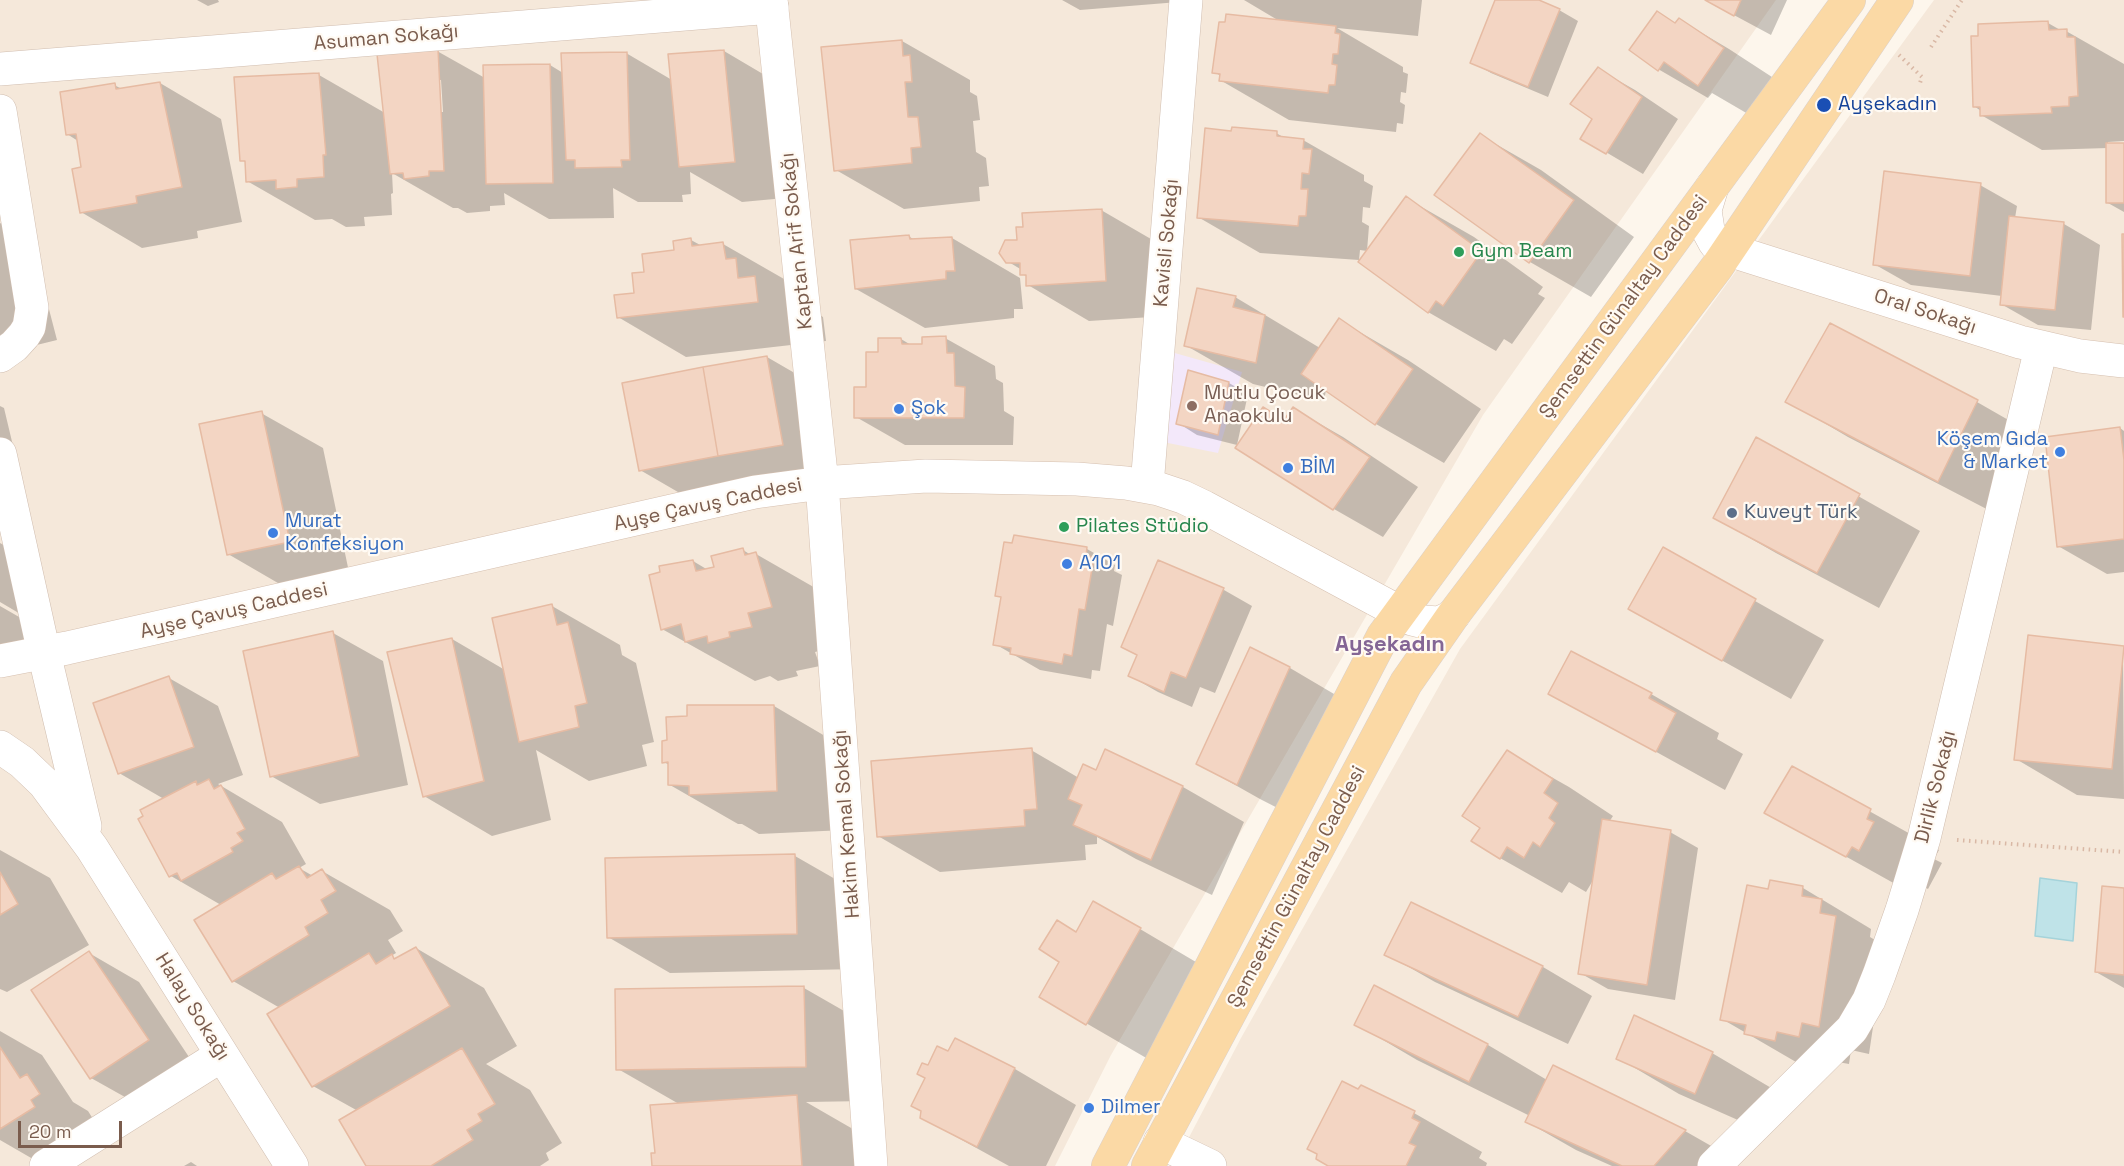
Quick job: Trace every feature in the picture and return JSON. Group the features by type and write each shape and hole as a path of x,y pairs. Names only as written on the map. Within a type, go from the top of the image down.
{"main road":[{"name":"Şemsettin Günaltay Caddesi","path":"1108,1166 1369,661 1400,613 1849,0"},
{"name":"Şemsettin Günaltay Caddesi","path":"1154,1154 1396,700 1454,614 1729,250 1897,0"}],"street":[{"name":"Kavisli Sokağı","path":"1147,486 1186,0"},
{"name":"Asuman Sokağı","path":"0,69 771,4"},
{"name":"Kaptan Arif Sokağı","path":"771,4 822,483"},
{"path":"0,111 32,308 24,335 0,356"},
{"path":"1712,187 1705,210 1708,230 1719,247 1729,250"},
{"name":"Oral Sokağı","path":"1729,250 2041,348 2124,361"},
{"name":"Dirlik Sokağı","path":"1714,1166 1756,1122 1836,1047 1859,1019 1879,975 1924,838 2041,348"},
{"name":"Halay Sokağı","path":"0,454 81,816 92,848"},
{"name":"Ayşe Çavuş Caddesi","path":"0,661 44,653 746,494 822,483 904,477 1068,478 1147,486 1183,497 1400,613"},
{"name":"Hakim Kemal Sokağı","path":"822,483 871,1166"},
{"path":"1400,613 1429,623 1445,621 1454,614"},
{"name":"Halay Sokağı","path":"0,747 22,762 44,783 92,848 292,1166"},
{"path":"46,1166 222,1055"},
{"path":"1154,1154 1210,1166"}],"path":[{"path":"1931,47 1962,0"},
{"path":"1924,838 2124,852"}],"shaded area":[{"path":"0,0 1776,0 1483,415 1111,1055 1055,1166 0,1166"},
{"path":"1934,0 2124,0 2124,1166 1174,1166 1241,1038 1460,649"},
{"name":"Mutlu Çocuk Anaokulu","path":"1157,348 1242,372 1218,453 1148,439"}],"water":[{"path":"2040,878 2077,883 2073,941 2035,936"}],"building":[{"path":"1495,0 1539,0 1560,9 1528,87 1470,63"},
{"path":"1705,0 1741,0 1734,16"},
{"path":"1657,11 1675,23 1679,18 1724,48 1698,86 1664,62 1658,71 1629,50"},
{"path":"1226,14 1336,26 1335,33 1340,34 1338,54 1333,54 1332,64 1337,65 1335,85 1329,85 1328,93 1219,81 1220,74 1212,73 1219,22 1225,22"},
{"path":"2048,21 2049,30 2067,29 2067,37 2075,37 2078,96 2069,97 2069,106 2051,107 2052,113 1980,116 1980,107 1973,107 1971,36 1978,36 1978,24"},
{"path":"902,40 903,56 910,55 912,82 905,82 908,117 918,117 921,147 911,148 912,163 834,171 821,47"},
{"path":"376,45 438,49 444,171 429,171 429,176 404,179 403,173 390,174"},
{"path":"724,50 735,162 679,167 668,54"},
{"path":"627,52 630,160 621,160 622,167 575,168 575,160 566,160 561,53"},
{"path":"550,64 553,183 486,184 483,65"},
{"path":"1598,67 1642,97 1606,154 1580,139 1592,119 1570,104"},
{"path":"319,73 326,155 323,155 324,177 297,179 297,187 276,189 276,180 246,182 245,161 240,161 234,77"},
{"path":"160,82 182,187 136,196 137,203 80,213 72,169 81,167 76,134 66,135 60,92 115,83 116,89"},
{"path":"1232,127 1277,131 1277,136 1304,139 1303,149 1312,149 1309,174 1302,173 1301,189 1308,189 1306,216 1299,216 1298,226 1197,218 1205,128 1231,131"},
{"path":"1480,133 1574,200 1529,263 1434,195"},
{"path":"2106,143 2124,143 2124,203 2106,203"},
{"path":"1884,171 1981,183 1970,276 1873,265"},
{"path":"1406,196 1476,247 1471,253 1477,258 1443,306 1436,301 1428,313 1358,262"},
{"path":"1102,209 1106,281 1026,286 1026,275 1020,275 1020,263 1006,263 999,253 1005,240 1017,240 1016,227 1023,227 1022,213"},
{"path":"2009,216 2064,222 2055,310 2000,305"},
{"path":"2122,234 2124,234 2124,317 2123,317"},
{"path":"909,235 910,239 952,237 955,271 946,271 946,279 855,289 850,240"},
{"path":"691,238 692,246 723,242 726,259 736,258 738,278 755,276 758,302 617,318 614,295 634,293 632,273 644,272 642,254 674,250 673,241"},
{"path":"1197,288 1236,296 1233,307 1265,315 1256,363 1184,346"},
{"path":"1339,318 1413,369 1375,425 1301,374"},
{"path":"1830,323 1978,400 1938,482 1785,402"},
{"path":"946,336 947,353 954,353 955,386 965,387 964,418 854,418 854,387 866,387 866,352 878,352 878,338 901,338 902,344 922,344 922,337"},
{"path":"767,356 783,445 718,456 703,367"},
{"path":"703,367 718,456 639,471 622,383"},
{"path":"1188,370 1229,382 1218,435 1176,424"},
{"path":"1263,407 1284,420 1293,407 1370,457 1333,510 1235,448"},
{"path":"262,411 290,542 227,555 199,424"},
{"path":"2120,427 2124,460 2124,539 2057,547 2045,437"},
{"path":"1756,437 1860,494 1817,573 1713,518"},
{"path":"1014,535 1087,547 1086,556 1094,557 1085,610 1079,609 1072,656 1064,654 1062,664 1010,654 1011,648 993,645 1001,597 995,596 1004,542 1012,543"},
{"path":"1663,547 1756,599 1722,661 1628,609"},
{"path":"743,548 745,555 756,552 772,607 748,613 752,627 729,632 730,637 708,643 707,636 685,642 681,624 661,630 649,575 660,572 659,566 693,560 696,571 714,567 711,556"},
{"path":"1158,560 1224,588 1186,678 1171,672 1164,692 1128,676 1137,655 1121,647"},
{"path":"552,604 557,625 568,622 587,703 575,706 579,727 519,742 492,618"},
{"path":"333,631 359,756 270,777 243,651"},
{"path":"2028,635 2124,646 2112,769 2014,760"},
{"path":"452,638 484,781 423,797 387,652"},
{"path":"1250,647 1290,667 1237,785 1196,764"},
{"path":"1571,651 1652,693 1649,698 1676,713 1656,752 1548,694"},
{"path":"169,676 194,747 118,774 93,703"},
{"path":"687,705 774,705 777,791 689,795 689,786 668,785 668,762 662,763 662,741 667,740 666,717 687,716"},
{"path":"1032,748 1037,809 1024,810 1025,826 877,837 871,761"},
{"path":"1105,749 1183,786 1151,860 1073,825 1082,805 1068,799 1083,764 1096,770"},
{"path":"1507,750 1553,779 1544,793 1558,803 1549,818 1555,823 1540,847 1533,842 1524,858 1507,847 1500,859 1471,841 1480,828 1462,816"},
{"path":"1792,766 1871,809 1867,819 1874,822 1859,851 1852,847 1846,857 1764,813"},
{"path":"209,779 214,789 221,785 245,829 237,833 243,841 231,848 233,852 181,881 177,873 169,877 138,819 143,816 140,810 196,781 197,785"},
{"path":"1602,819 1671,830 1647,985 1578,974"},
{"path":"795,854 797,934 607,938 605,858"},
{"path":"299,866 307,878 322,869 336,891 321,900 328,913 305,927 309,935 232,982 194,920 272,873 276,879"},
{"path":"0,872 18,904 0,915"},
{"path":"1770,880 1803,886 1802,896 1822,899 1820,913 1836,916 1819,1027 1802,1023 1799,1037 1777,1032 1775,1041 1744,1034 1746,1025 1720,1020 1747,885 1768,889"},
{"path":"2102,886 2124,888 2124,975 2095,972"},
{"path":"1093,901 1141,928 1086,1025 1039,997 1059,962 1039,949 1057,920 1076,932"},
{"path":"1411,902 1543,966 1518,1017 1384,955"},
{"path":"416,947 450,1006 312,1087 267,1014 369,953 376,964 392,954 394,959"},
{"path":"89,951 149,1040 90,1079 31,990"},
{"path":"1374,985 1488,1044 1469,1082 1354,1025"},
{"path":"804,986 806,1067 616,1070 615,989"},
{"path":"1634,1015 1713,1052 1695,1094 1616,1059"},
{"path":"955,1038 1015,1068 977,1147 920,1118 921,1111 911,1106 925,1078 917,1074 922,1063 928,1065 937,1046 948,1051"},
{"path":"0,1047 20,1078 27,1074 40,1094 31,1100 35,1107 0,1129"},
{"path":"462,1048 495,1104 478,1114 482,1121 467,1130 473,1140 431,1166 366,1166 339,1120"},
{"path":"1553,1065 1686,1130 1654,1166 1622,1166 1525,1122"},
{"path":"1342,1081 1358,1089 1361,1085 1415,1111 1412,1118 1420,1122 1409,1143 1416,1146 1406,1166 1328,1166 1316,1159 1317,1154 1307,1149"},
{"path":"797,1095 802,1166 652,1166 651,1153 655,1153 650,1105"}],"place":[{"name":"Ayşekadın","path":"1824,105"},
{"name":"Gym Beam","path":"1459,252"},
{"name":"Mutlu Çocuk Anaokulu","path":"1192,406"},
{"name":"Şok","path":"899,409"},
{"name":"Köşem Gıda & Market","path":"2060,452"},
{"name":"BİM","path":"1288,468"},
{"name":"Kuveyt Türk","path":"1732,513"},
{"name":"Pilates Stüdio","path":"1064,527"},
{"name":"Murat Konfeksiyon","path":"273,533"},
{"name":"A101","path":"1067,564"},
{"name":"Dilmer","path":"1089,1108"}],"district":[{"name":"Ayşekadın","path":"1390,645"}]}
